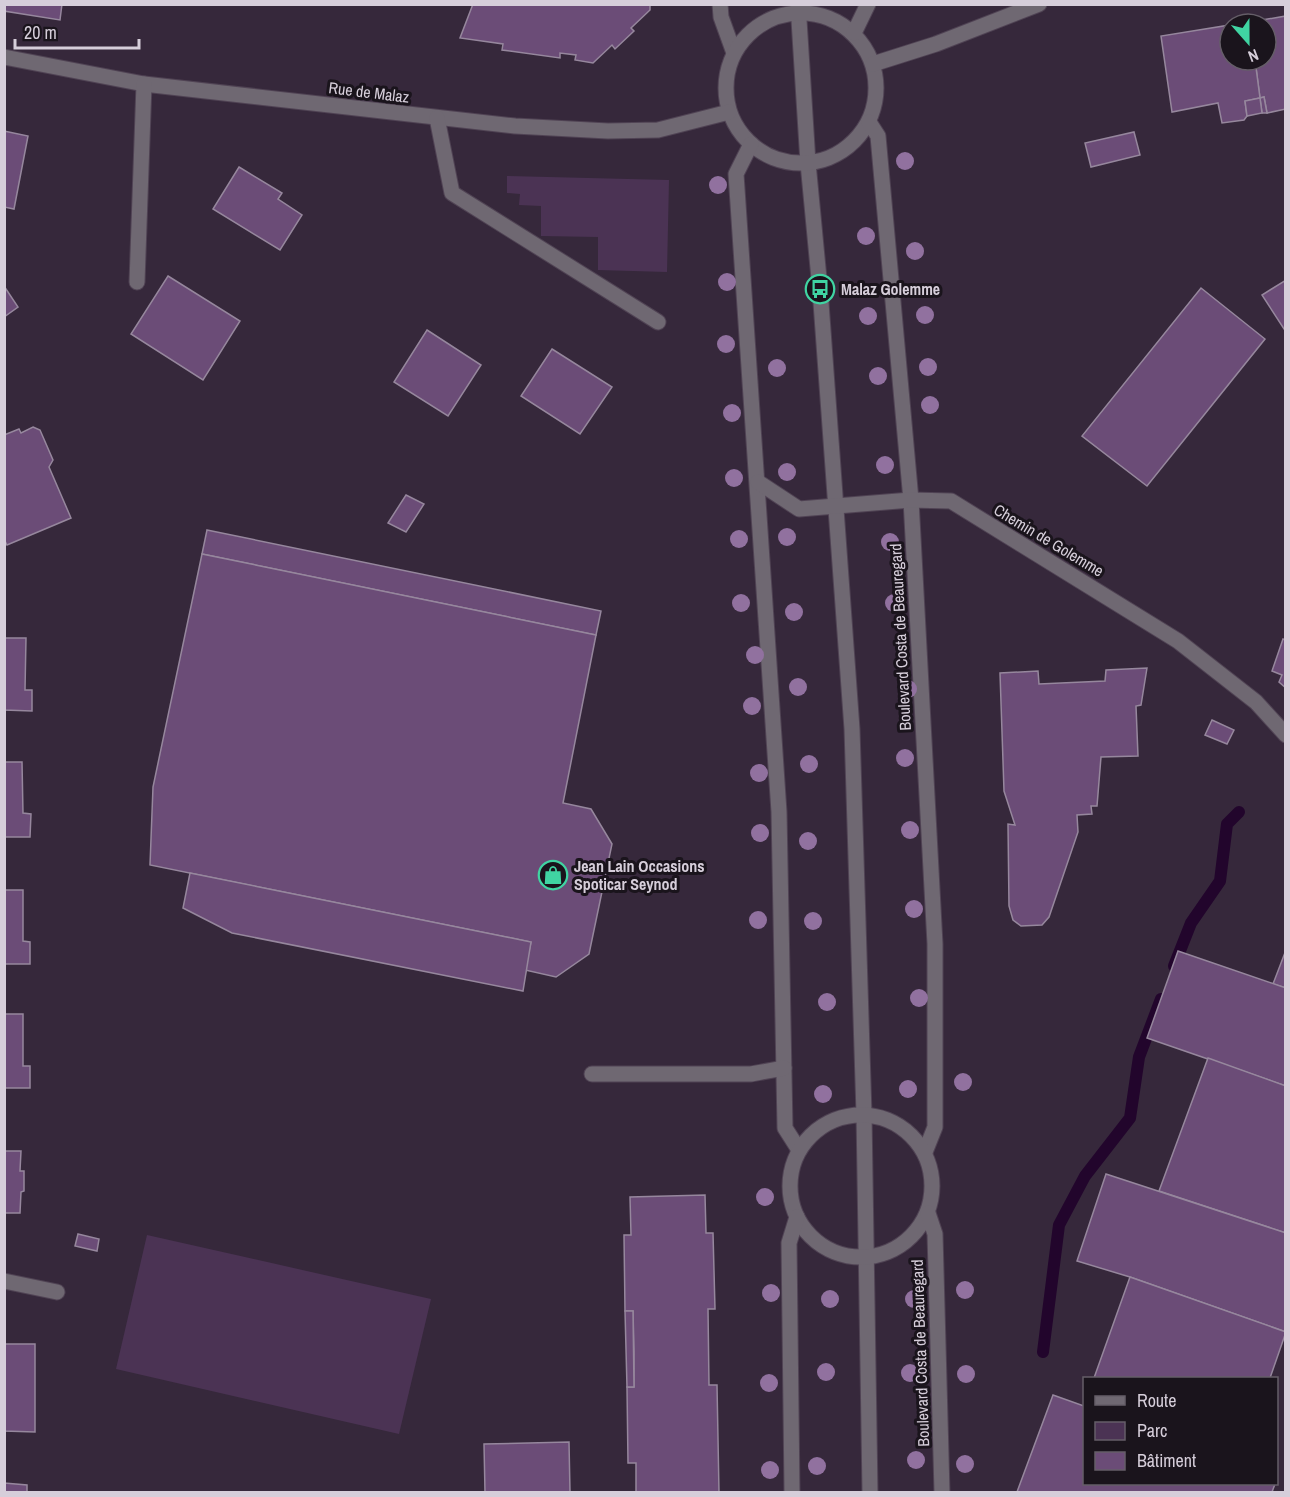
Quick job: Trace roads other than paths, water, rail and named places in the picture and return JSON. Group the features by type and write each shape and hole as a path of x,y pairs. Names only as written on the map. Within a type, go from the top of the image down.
{"street":[{"path":"720,4 721,17 734,53"},
{"path":"854,33 868,4"},
{"path":"873,64 936,44 1040,4"},
{"path":"798,8 852,729 864,1114 870,1492"},
{"path":"798,8 828,17 854,33 862,42 873,64 877,83 875,103 869,122 853,142 832,156 808,163 777,160 751,144 738,129 729,112 726,82 734,53 750,32 772,18 798,8"},
{"name":"Rue de Malaz","path":"4,57 144,84 515,126 608,131 658,130 729,112"},
{"path":"137,282 144,84"},
{"path":"437,118 452,194 658,322"},
{"name":"Boulevard Costa de Beauregard","path":"869,122 878,136 911,500 935,944 935,1127 925,1152"},
{"path":"751,144 736,174 779,812 785,1128 799,1150"},
{"name":"Chemin de Golemme","path":"758,482 800,509 911,500 951,501 1178,641 1256,702 1286,735"},
{"path":"592,1074 751,1074 784,1068"},
{"name":"Boulevard Costa de Beauregard","path":"864,1114 889,1119 910,1133 925,1152 933,1182 928,1213 913,1235 891,1251 865,1257 838,1254 814,1240 796,1217 789,1184 799,1150 826,1122 864,1114"},
{"name":"Boulevard Costa de Beauregard","path":"928,1213 935,1234 942,1492"},
{"name":"Boulevard Costa de Beauregard","path":"792,1492 789,1243 796,1217"},
{"path":"4,1281 57,1292"}],"waterway":[{"path":"1174,966 1191,923 1220,881 1227,824 1239,812"},
{"path":"1043,1352 1059,1225 1085,1176 1130,1118 1139,1057 1161,999"}],"place":[{"name":"Malaz Golemme","path":"820,289"},
{"name":"Jean Lain Occasions Spoticar Seynod","path":"553,875"}]}
